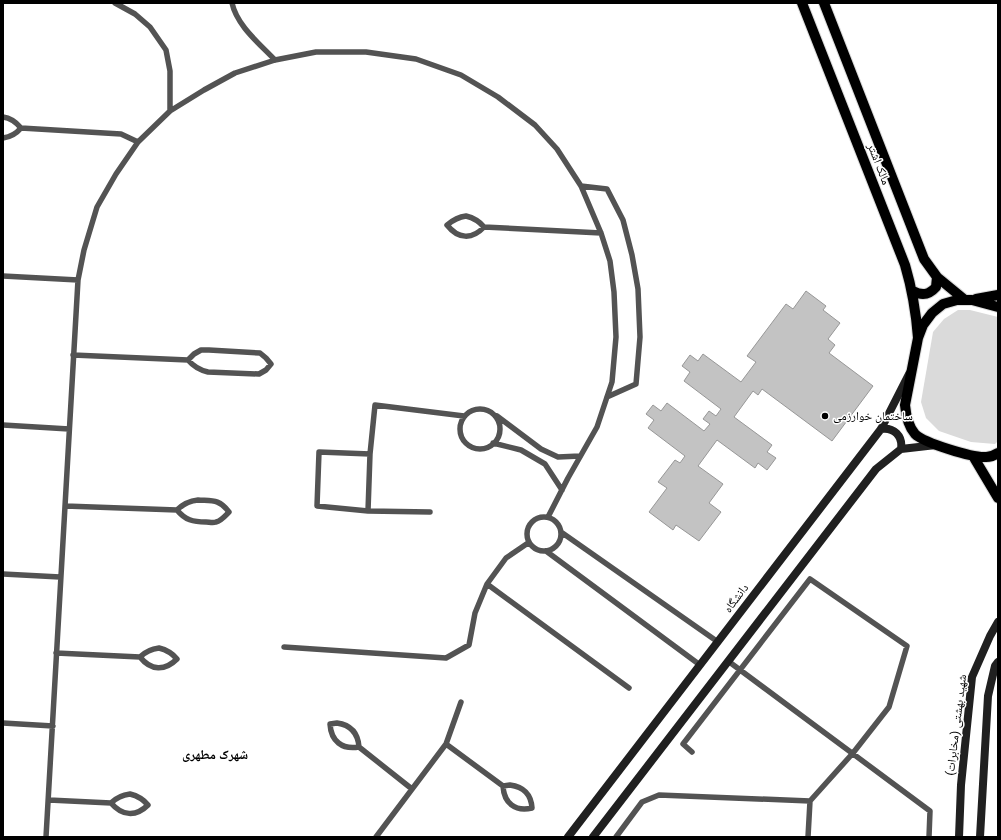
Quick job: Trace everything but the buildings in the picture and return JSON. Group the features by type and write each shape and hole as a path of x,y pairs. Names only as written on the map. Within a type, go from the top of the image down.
{"main road":[{"name":"مالک اشتر","path":"802,3 905,265 913,291 918,338"},
{"name":"مالک اشتر","path":"824,3 924,258 937,277 969,300"},
{"path":"913,291 923,295 932,291 936,287 937,277"},
{"path":"998,295 969,300 957,300 943,304 932,313 923,324 918,338 905,405 909,426 915,434 924,441 973,456 986,457 998,453"},
{"path":"969,300 998,307"},
{"name":"دانشگاه","path":"568,837 880,429 913,366"},
{"path":"880,429 890,429 898,435 901,439 901,449"},
{"path":"593,837 876,469 901,449 937,445"},
{"path":"973,456 998,493"},
{"name":"شهید بهشتی (مخابرات)","path":"959,837 961,785 972,677 990,636 998,622"},
{"path":"980,837 988,696 995,666 998,662"}],"lane":[{"path":"114,3 135,14 150,27 166,50 170,71 170,111"},
{"path":"232,3 233,8 245,28 275,60"},
{"path":"46,837 78,280 84,250 98,207 116,174 138,142 170,111 204,90 236,73 275,60 316,52 366,52 416,59 461,75 498,97 536,124 557,149 581,186 601,233 610,261 614,292 616,337 612,382 597,427 548,517"},
{"path":"3,117 9,118 16,122 21,128 121,134 138,142"},
{"path":"3,138 8,138 16,134 21,128"},
{"path":"581,186 607,189 622,220 632,255 638,289 640,337 636,384 607,397"},
{"path":"484,227 479,233 465,237 458,235 447,226 452,220 466,216 473,218 484,227 601,233"},
{"path":"3,276 78,280"},
{"path":"73,355 188,360 201,350 209,350 260,353 271,364 266,370 259,374 208,372 193,366 188,360"},
{"path":"368,510 370,454 375,405 464,416"},
{"path":"494,414 500,425 500,432 494,443 488,447 482,448 469,445 464,441 460,428 464,416 475,409 482,409 488,410 494,414 541,449 558,457 580,456"},
{"path":"3,425 69,429"},
{"path":"494,443 521,450 545,464 562,490"},
{"path":"370,454 319,452 317,506 368,510 430,512"},
{"path":"64,506 177,510 189,521 197,522 216,522 229,512 217,501 198,500 182,504 177,510"},
{"path":"542,516 555,520 559,525 561,532 561,539 558,545 546,551 539,551 533,548 528,542 526,536 526,529 530,523 542,516"},
{"path":"561,532 718,642"},
{"path":"284,647 446,658 469,644 475,613 487,584 506,558 528,542"},
{"path":"546,551 700,665"},
{"path":"3,574 60,577"},
{"path":"692,752 684,744 810,579 907,646 889,707 853,753 810,801 808,837"},
{"path":"487,584 629,688"},
{"path":"56,653 140,657 152,649 159,648 173,653 177,659 166,667 158,668 151,667 140,657"},
{"path":"728,661 930,811 929,837"},
{"path":"376,837 446,744 461,702"},
{"path":"3,723 53,726"},
{"path":"359,747 344,747 338,743 333,738 330,731 330,724 344,724 351,728 356,733 359,747 412,789"},
{"path":"446,744 503,786 510,785 524,789 532,801 532,808 525,810 518,809 511,805 503,794 503,786"},
{"path":"48,800 111,803 116,809 129,814 143,810 148,805 137,795 130,794 116,798 111,803"},
{"path":"616,837 642,802 659,795 810,801"}],"shaded area":[{"path":"958,310 970,310 998,317 998,441 995,444 971,442 939,431 926,418 921,402 933,332 944,319"}],"place":[{"name":"ساختمان خوارزمی","path":"825,416"}],"district":[{"name":"شهرک مطهری","path":"215,754"}]}
